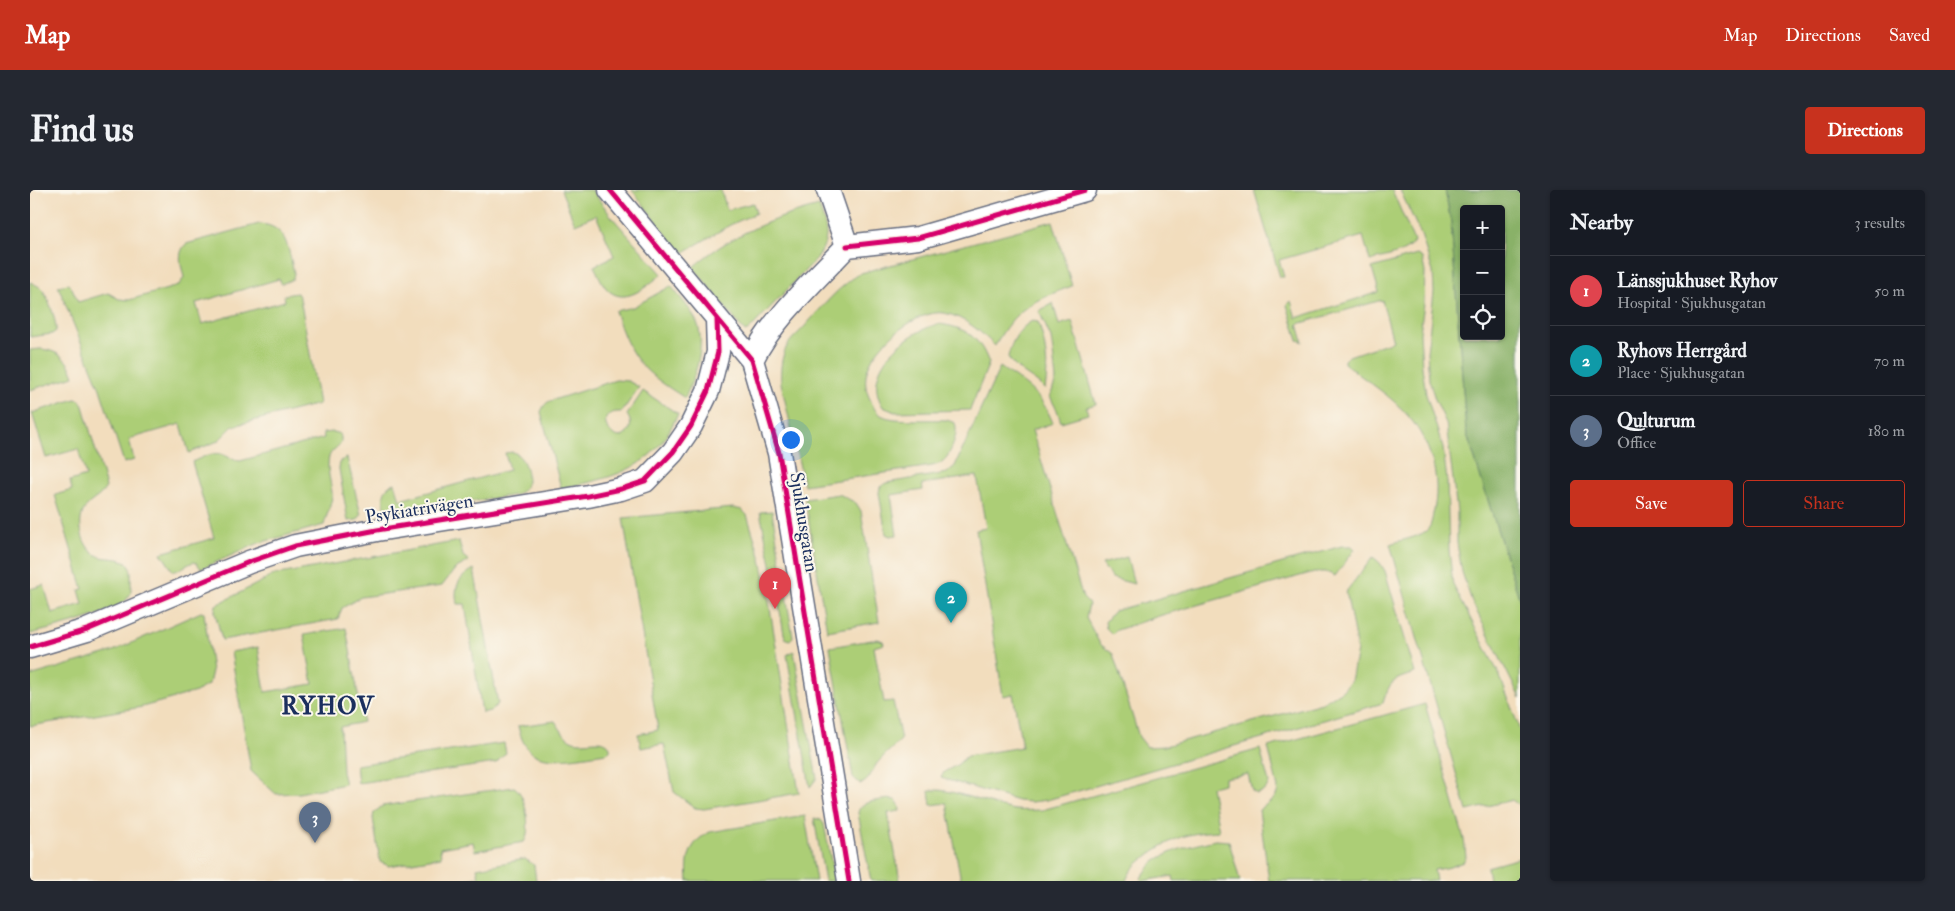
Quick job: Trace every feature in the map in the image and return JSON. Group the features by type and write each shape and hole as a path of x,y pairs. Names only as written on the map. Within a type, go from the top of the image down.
{"street":[{"name":"Sjukhusgatan","path":"610,190 752,360 779,453 849,881"},
{"path":"828,190 846,246"},
{"path":"752,360 759,344 774,325 846,246 918,238 1085,190"},
{"name":"Psykiatrivägen","path":"30,647 87,630 249,562 295,546 377,530 588,496 645,481 673,452 691,426 708,391 718,352 717,319"}],"green space":[{"path":"561,190 592,190 611,216 662,274 642,289 628,296 613,294 606,288 594,266 614,256 596,215 575,224"},
{"path":"632,190 721,190 727,210 753,203 756,213 730,225 684,252 680,252"},
{"path":"1254,190 1392,190 1414,241 1401,252 1370,261 1363,236 1279,260 1284,277 1280,277"},
{"path":"1400,190 1445,190 1451,222 1466,431 1520,601 1520,698 1472,602 1462,572 1457,543 1457,512 1446,423 1429,380 1427,352 1434,292 1433,272 1421,235"},
{"path":"1445,190 1520,190 1520,601 1466,431 1451,222"},
{"path":"819,206 824,220 826,237 818,257 745,332 693,267 721,246 752,229 785,216"},
{"path":"1053,221 1072,286 1036,301 1018,314 1002,333 995,346 978,330 959,318 944,313 934,313 911,322 899,330 872,359 867,372 866,389 877,412 896,419 947,420 955,423 955,437 946,458 941,463 932,466 804,485 781,383 781,364 789,343 824,304 845,284 861,273"},
{"path":"259,224 269,225 276,229 285,240 294,273 293,279 281,284 279,279 196,303 202,324 285,301 284,295 297,293 300,298 319,404 233,426 218,441 189,453 181,424 129,439 134,460 124,463 100,389 58,286 68,284 72,288 78,302 108,293 119,299 129,300 178,286 184,278 180,256 186,244"},
{"path":"1417,255 1422,258 1425,272 1424,303 1420,333 1422,367 1426,394 1443,448 1447,481 1449,550 1453,585 1499,674 1518,725 1520,732 1520,806 1512,800 1467,811 1390,544 1418,535 1428,529 1432,519 1436,488 1433,462 1417,427 1402,409 1378,388 1344,363 1344,360 1349,356 1393,341 1382,300 1298,324 1303,342 1298,340 1287,305 1291,301 1296,318 1379,292 1372,268"},
{"path":"30,282 44,291 49,302 56,327 56,331 52,334 30,337"},
{"path":"671,286 693,315 700,334 698,363 685,398 658,380 640,363 627,341 615,311 633,307"},
{"path":"1053,303 1059,325 1072,321 1096,404 1086,407 1088,414 1061,422 1050,397 1056,380 1051,338 1039,311"},
{"path":"1032,321 1038,322 1045,347 1047,373 1045,390 1016,367 1008,357 1016,336 1023,327"},
{"path":"938,324 948,325 970,334 981,346 989,363 970,410 895,412 883,407 877,393 877,380 889,355 912,336"},
{"path":"41,349 62,357 69,365 74,376 30,390 30,350"},
{"path":"1000,367 1037,396 1043,403 1053,423 1032,430 1083,598 1089,604 1086,618 1100,644 1113,654 1139,737 1147,747 1165,746 1322,703 1342,691 1351,681 1357,650 1345,593 1373,557 1385,571 1415,673 1393,682 1383,703 1047,800 1018,801 941,778 944,772 957,765 967,756 1022,747 1013,694 1003,696 976,530 986,528 977,476 922,484 923,490 891,495 897,535 890,536 886,534 879,493 880,487 886,483 947,473 955,466"},
{"path":"616,380 628,381 639,387 622,412 612,413 607,417 606,423 612,434 618,437 624,436 629,430 630,422 627,415 643,391 678,414 675,420 665,438 644,460 618,474 561,488 541,412 543,407 551,401"},
{"path":"75,399 80,400 83,406 106,487 85,508 81,519 82,536 88,547 96,555 121,560 129,565 131,571 131,591 123,602 99,614 30,634 30,589 44,585 52,613 83,604 79,590 83,589 55,495 72,490 70,481 86,476 78,449 46,458 32,413"},
{"path":"333,432 340,434 341,442 329,457 328,471 332,496 324,525 259,543 201,569 197,563 193,562 173,571 161,553 214,538 192,462 216,453 240,461 324,438 323,433"},
{"path":"513,452 523,462 527,472 527,483 516,495 388,514 386,510 384,496 390,485 395,483 400,500 509,470 505,453"},
{"path":"347,458 361,515 357,520 348,521 339,469 340,461"},
{"path":"839,494 856,503 861,511 879,622 827,631 805,499"},
{"path":"733,508 742,510 747,515 761,559 799,793 704,809 695,808 674,792 664,744 641,748 638,734 658,730 623,518"},
{"path":"772,511 793,637 790,640 786,639 784,634 760,512"},
{"path":"459,541 463,556 469,561 455,569 442,586 361,597 342,608 338,619 222,640 215,612 216,605 274,575"},
{"path":"1342,546 1352,546 1355,549 1335,576 1326,572 1314,572 1162,615 1117,630 1112,634 1106,628 1105,622 1114,611"},
{"path":"1127,557 1134,584 1112,578 1102,564"},
{"path":"474,569 498,704 490,711 482,713 465,604 457,604 456,598 458,583"},
{"path":"201,612 204,613 212,671 209,684 196,692 142,707 30,726 30,676 111,652"},
{"path":"346,628 363,722 340,727 342,772 345,784 299,793 276,794 251,771 231,652 258,647 265,692 313,684 304,635"},
{"path":"878,639 883,641 884,644 874,647 884,702 893,701 901,740 877,763 867,780 860,784 853,777 830,647"},
{"path":"793,651 817,778 810,787 787,655"},
{"path":"1425,704 1464,839 1466,857 1463,862 1434,870 1436,881 1269,881 1259,810 1274,799 1278,788 1268,747"},
{"path":"555,721 571,740 576,742 603,742 610,747 610,751 607,753 556,759 546,758 530,751 522,739 518,726"},
{"path":"504,743 506,753 496,763 358,783 356,765"},
{"path":"1260,749 1269,783 1265,790 1257,794 1252,791 1248,774 1224,778 1224,784 1211,787 1219,831 1189,835 1163,845 1137,865 1126,881 961,881 947,803 931,805 929,791 936,790 958,794 1015,810 1042,810"},
{"path":"514,787 522,797 527,813 528,830 524,842 475,851 473,842 440,848 441,857 389,866 380,862 373,818 374,813 382,806"},
{"path":"890,799 898,802 900,811 888,813 900,881 871,881 858,813 859,809 866,803"},
{"path":"805,816 816,881 688,881 690,852 697,841 710,832"},
{"path":"814,818 821,820 824,824 835,881 825,881"},
{"path":"1215,840 1229,841 1240,881 1174,881 1173,876 1142,881 1141,878 1154,862 1168,854"},
{"path":"1520,858 1520,873 1514,881 1489,881 1487,867"},
{"path":"525,859 534,865 536,881 457,881 479,877 477,868"}],"cycle path":[{"path":"610,190 752,360 779,453 849,881"},
{"path":"847,246 918,238 1085,190"},
{"path":"30,647 87,630 249,562 295,546 377,530 588,496 621,489 645,481 673,452 691,426 708,391 718,352 717,319"}],"place":[{"name":"Länssjukhuset Ryhov","path":"775,609"},
{"name":"Ryhovs Herrgård","path":"951,623"},
{"name":"Qulturum","path":"315,843"}],"district":[{"name":"RYHOV","path":"328,706"}]}
